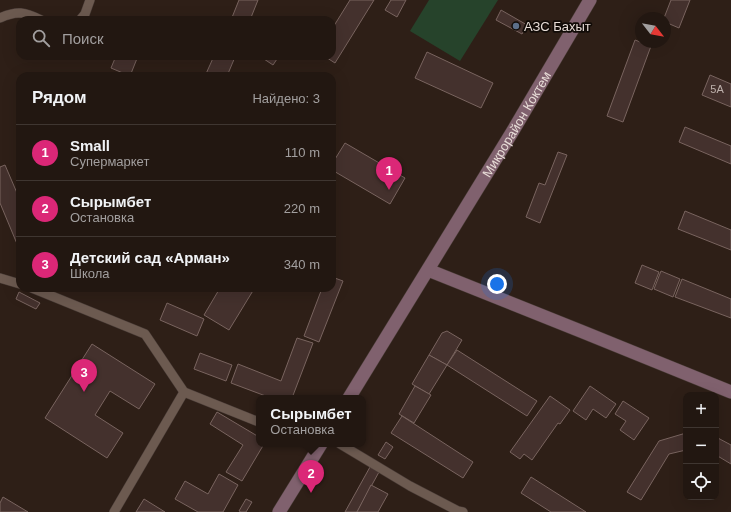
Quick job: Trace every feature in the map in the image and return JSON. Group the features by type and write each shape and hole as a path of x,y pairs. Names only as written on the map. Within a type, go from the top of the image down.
{"main road":[{"name":"Микрорайон Коктем","path":"352,395 511,134 590,0"},
{"path":"428,270 731,392"},
{"path":"279,512 317,447"}],"street":[{"path":"83,16 90,0"},
{"path":"0,18 14,13 26,13 32,16"},
{"path":"0,278 16,283"},
{"path":"42,292 145,334 184,392 256,421"},
{"path":"114,512 184,392"},
{"path":"345,447 410,486 462,512"}],"green space":[{"path":"429,0 498,0 460,61 410,31"}],"building":[{"path":"239,0 258,0 252,16 233,16"},
{"path":"350,0 374,0 335,63 330,60 336,60 336,23"},
{"path":"391,0 406,0 397,17 385,10"},
{"path":"671,0 690,0 679,28 671,25 671,12 666,12"},
{"path":"501,10 527,25 522,34 496,20"},
{"path":"635,40 635,48 650,48 623,122 607,116"},
{"path":"427,52 493,83 481,108 415,78"},
{"path":"114,60 136,60 132,72 120,72 111,68"},
{"path":"212,60 234,60 229,72 207,72"},
{"path":"266,60 276,60 273,65"},
{"path":"710,75 731,84 731,107 702,95"},
{"path":"685,127 731,146 731,164 679,142"},
{"path":"345,143 405,178 390,204 336,172 336,158"},
{"path":"558,152 567,155 540,223 526,217 539,183 545,185"},
{"path":"5,165 16,191 16,241 0,203 0,167"},
{"path":"685,211 731,230 731,250 678,229"},
{"path":"642,265 659,272 652,290 635,283"},
{"path":"661,271 680,279 673,297 654,289"},
{"path":"336,278 343,281 319,342 304,336 321,292 336,292"},
{"path":"682,279 731,299 731,318 675,297"},
{"path":"19,292 40,303 36,309 16,299"},
{"path":"218,292 252,292 229,330 204,315"},
{"path":"167,303 204,319 197,336 160,320"},
{"path":"447,331 462,340 447,365 429,355 442,333"},
{"path":"297,338 313,343 293,395 263,395 231,383 238,364 281,381"},
{"path":"92,344 155,384 139,409 110,391 95,415 123,433 107,458 45,418"},
{"path":"457,350 537,401 527,416 447,365"},
{"path":"200,353 232,365 226,381 194,369"},
{"path":"429,355 447,365 429,394 412,384"},
{"path":"415,386 431,395 414,423 399,414"},
{"path":"590,386 616,404 606,418 593,409 586,420 573,411"},
{"path":"550,396 570,410 560,424 558,423 532,460 524,454 520,459 510,452"},
{"path":"623,401 649,418 634,440 620,430 626,421 615,414"},
{"path":"217,412 256,435 256,447 262,447 242,481 226,472 243,445 210,424"},
{"path":"402,416 473,462 463,478 391,433"},
{"path":"683,434 683,451 669,454 641,500 627,492 659,441"},
{"path":"719,439 731,445 731,464 719,457"},
{"path":"386,442 393,447 385,459 378,455"},
{"path":"370,467 379,472 357,512 345,512"},
{"path":"219,474 238,485 223,512 198,512 175,499 185,481 208,494"},
{"path":"531,477 586,512 551,512 521,493"},
{"path":"371,485 388,494 378,512 357,512"},
{"path":"3,497 28,512 0,512 0,503"},
{"path":"144,499 165,512 136,512"},
{"path":"246,499 252,502 246,512 241,512 239,511"}],"place":[{"name":"АЗС Бахыт","path":"516,26"},
{"name":"Small","path":"389,190"},
{"name":"Детский сад «Арман»","path":"84,392"},
{"name":"Сырымбет","path":"311,493"}]}
